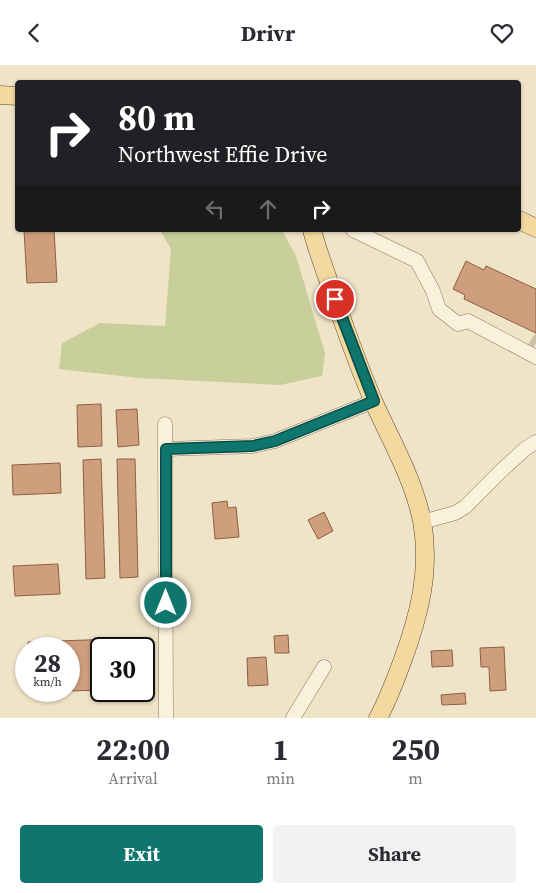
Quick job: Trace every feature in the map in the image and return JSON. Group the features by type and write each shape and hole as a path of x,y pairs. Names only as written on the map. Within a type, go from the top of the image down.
{"main road":[{"path":"0,95 15,96"},
{"path":"521,221 536,228"},
{"path":"313,232 340,313 374,401 418,502 422,522 425,545 423,594 411,638 383,716"}],"street":[{"path":"357,232 417,261 433,291 439,309 458,324 468,321 536,357"},
{"path":"508,342 531,340"},
{"path":"166,449 253,446 275,441 374,401"},
{"path":"165,424 166,718"},
{"path":"422,522 455,513 465,507 525,449 536,442"},
{"path":"293,718 324,667"}],"green space":[{"path":"161,232 283,232 296,256 325,353 322,376 280,385 139,378 59,369 62,343 100,323 165,326 171,249"}],"building":[{"path":"24,232 54,232 57,282 27,283"},
{"path":"466,261 484,270 486,266 536,289 536,333 464,299 465,295 453,289"},
{"path":"101,404 102,446 78,447 77,405"},
{"path":"137,409 139,445 118,447 116,410"},
{"path":"101,459 105,578 86,579 83,460"},
{"path":"117,459 135,459 138,577 120,578"},
{"path":"60,463 61,493 13,495 12,465"},
{"path":"227,501 228,508 236,507 239,537 215,539 212,503"},
{"path":"324,512 333,531 318,539 308,520"},
{"path":"58,564 60,594 15,596 13,566"},
{"path":"288,635 289,653 275,653 274,636"},
{"path":"80,640 90,640 90,690 80,691"},
{"path":"504,647 506,690 490,691 489,667 481,667 480,648"},
{"path":"452,650 453,666 432,667 431,651"},
{"path":"266,657 268,685 248,686 247,658"},
{"path":"465,693 466,704 442,705 441,695"}],"tunnel":[{"path":"531,340 536,343"}],"route":[{"path":"166,603 166,449 253,446 275,441 374,401 335,299"}]}
